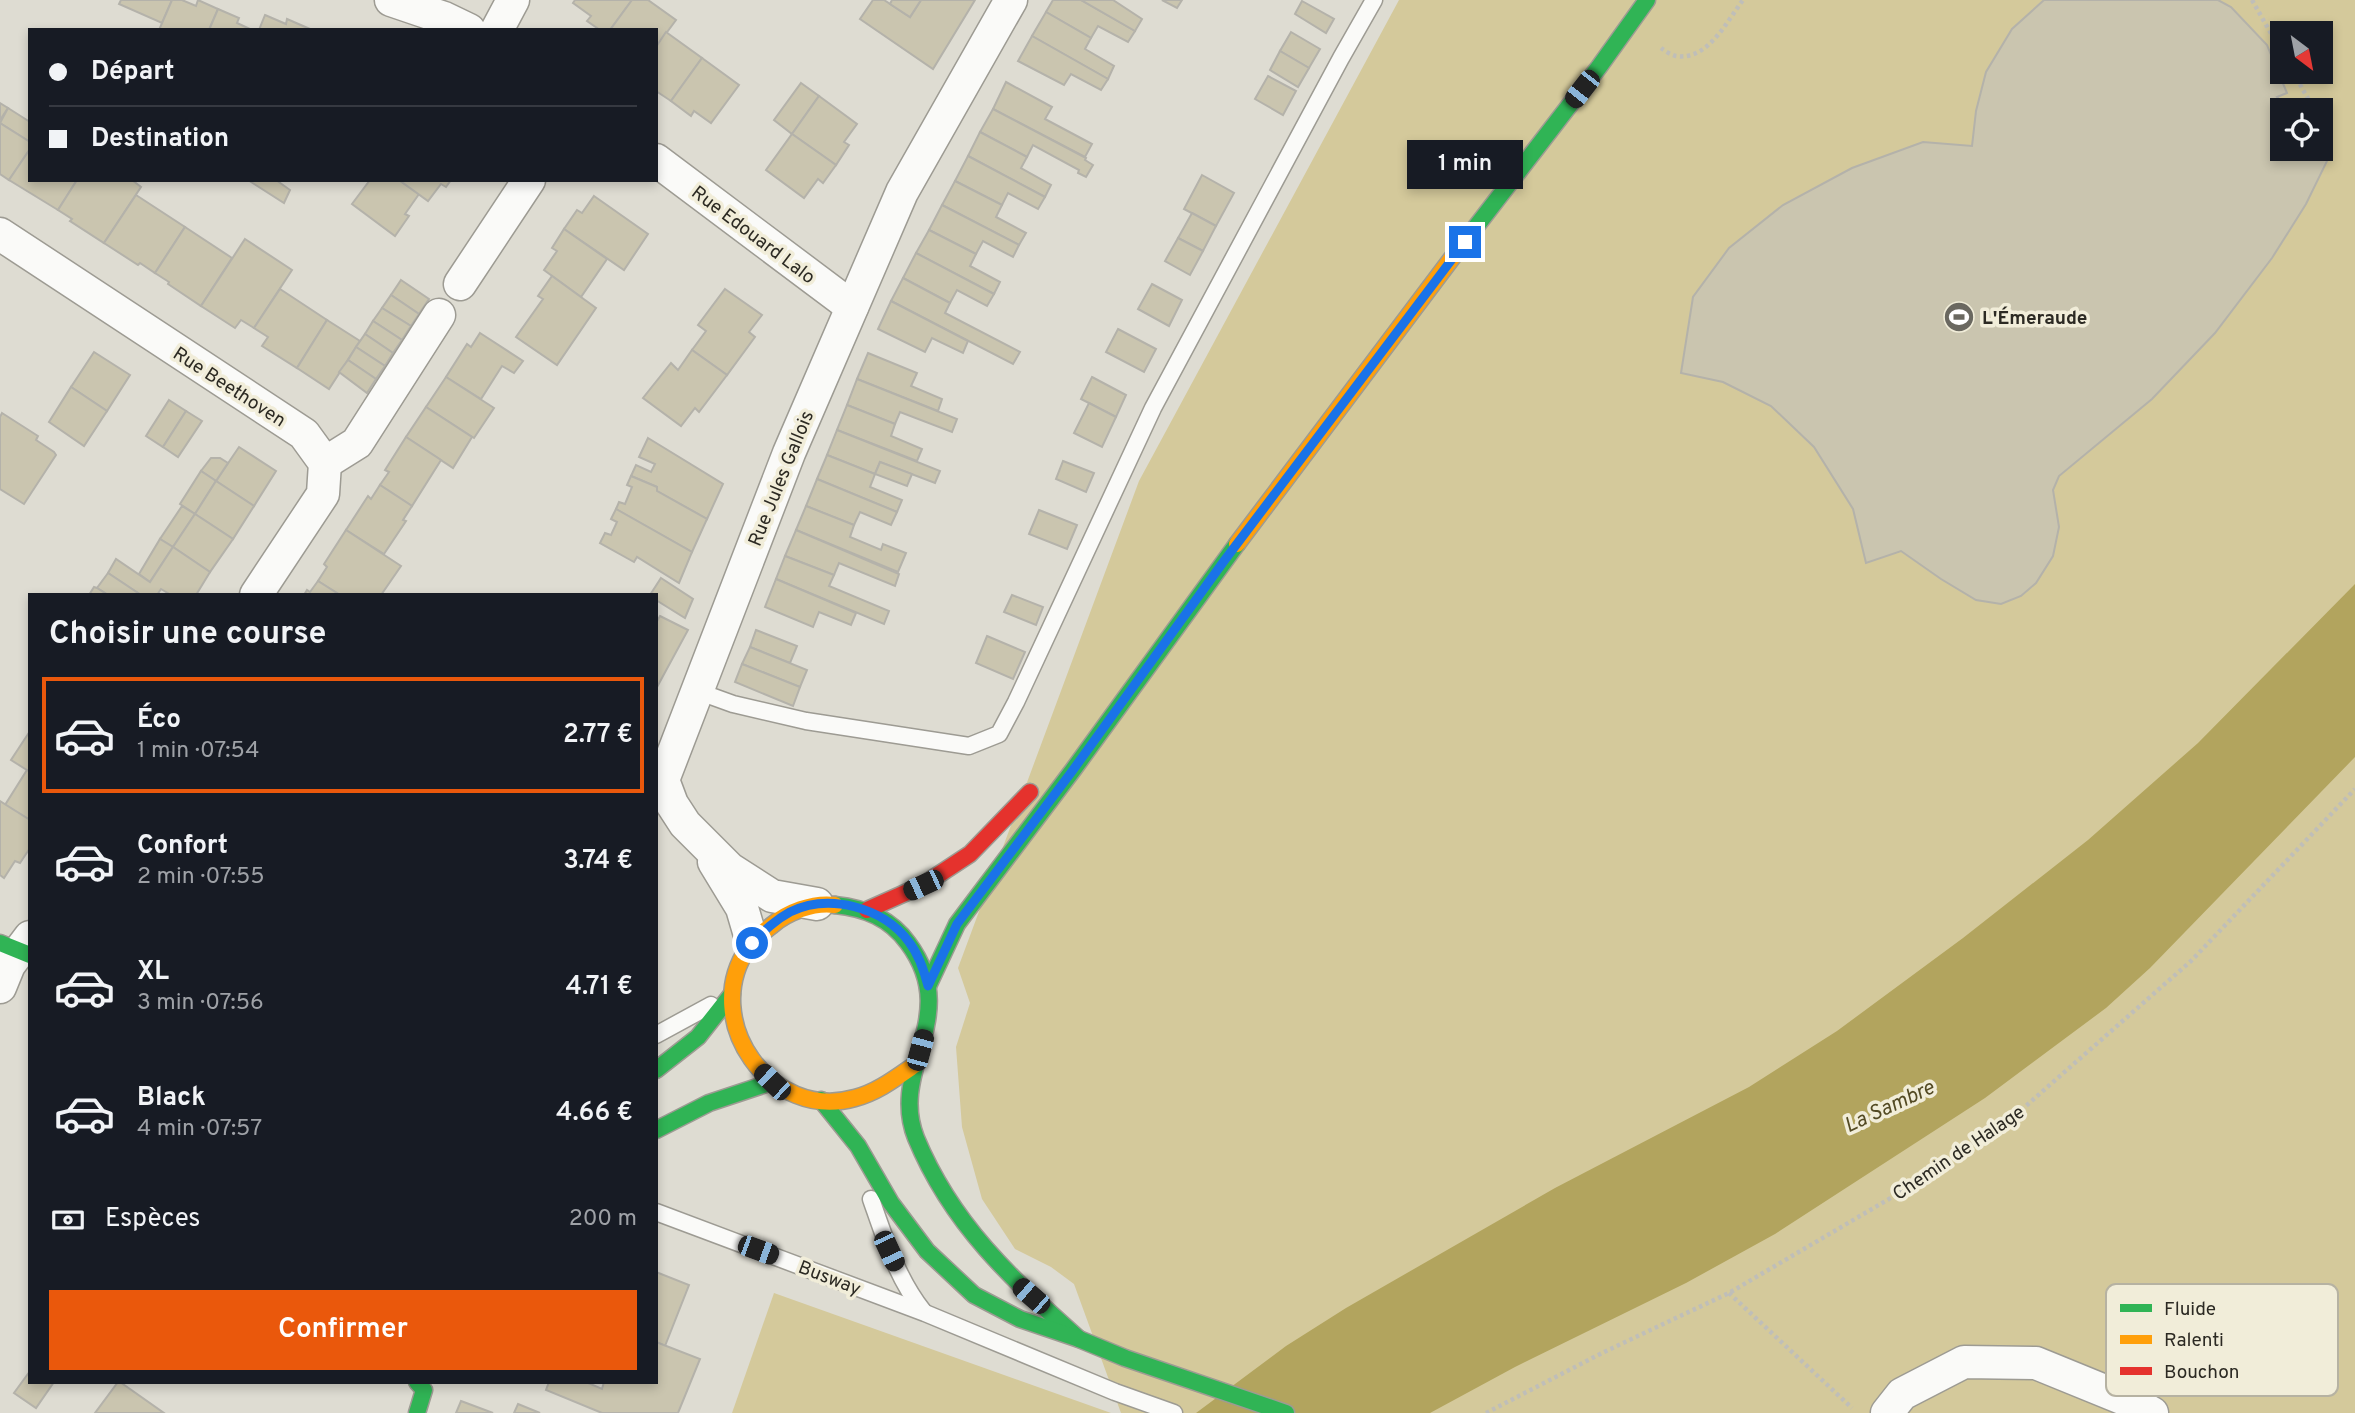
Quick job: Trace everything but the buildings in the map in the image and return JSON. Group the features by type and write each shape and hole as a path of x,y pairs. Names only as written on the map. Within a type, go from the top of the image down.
{"main road":[{"path":"928,986 957,924 1073,770 1208,583 1643,5"},
{"path":"1073,742 1208,583"},
{"path":"867,910 923,885 970,854 1038,783"},
{"path":"916,1064 872,1092 847,1100 821,1100 795,1094 772,1082 754,1066 741,1045 734,1023 732,994 738,967 752,943 770,924 792,911 817,904 843,904 867,910 889,922 908,940 921,962 928,986 929,1012 916,1064 910,1107 913,1131 935,1179 972,1235 1015,1282 1079,1339"},
{"path":"658,1069 681,1054 708,1030 732,994"},
{"path":"658,1129 709,1103 772,1082"},
{"path":"821,1100 858,1146 891,1203 927,1251 974,1295 1020,1319 1286,1413"},
{"path":"417,1413 424,1390 419,1384"}],"street":[{"path":"391,0 465,28"},
{"path":"498,28 513,0"},
{"name":"Rue Jules Gallois","path":"817,904 772,896 730,869 685,824 660,789 789,453 902,192 1011,0"},
{"name":"Rue Edouard Lalo","path":"658,162 852,307"},
{"path":"460,284 528,182"},
{"name":"Rue Beethoven","path":"0,234 304,435 325,463"},
{"path":"257,593 323,494 325,463 357,443 439,315"},
{"path":"707,848 742,908 752,943"},
{"path":"1887,1413 1902,1394 1964,1362 2036,1363 2106,1392"},
{"path":"2117,1396 2152,1413"}],"lane":[{"path":"697,691 733,704 806,720 969,746 999,734 1153,408 1340,58 1374,0"},
{"path":"1643,5 1653,0"},
{"path":"658,1034 732,994"},
{"path":"858,1146 867,1186 889,1251 908,1292 925,1313"},
{"name":"Busway","path":"658,1213 925,1313 1115,1392 1174,1413"}],"path":[{"path":"1630,24 1660,48 1675,56 1689,55 1706,49 1743,0"},
{"path":"2252,0 2270,32"},
{"name":"Chemin de Halage","path":"1486,1413 1604,1352 1729,1293 1889,1199 2019,1112 2191,961 2355,789"},
{"path":"1729,1293 1858,1413"}],"shaded area":[{"path":"1399,0 2355,0 2355,1413 1121,1413 1074,1284 1051,1267 1015,1249 982,1199 962,1127 956,1047 970,1003 958,968 1139,481"},
{"path":"774,1293 1111,1413 732,1413"}],"water":[{"name":"La Sambre","path":"2355,584 2355,757 2150,968 2106,1008 1985,1098 1775,1234 1686,1283 1515,1367 1430,1413 1196,1413 1286,1346 1346,1308 1555,1188 1749,1087 1837,1031 1963,938 2088,840 2198,743"}],"traffic: fast":[{"path":"1455,254 1599,67 1647,0"},
{"path":"928,986 957,924 1237,544"},
{"path":"835,905 867,912 885,921 908,943 923,970 929,995 927,1019 911,1088 910,1113 916,1138 947,1198 965,1224 1007,1272 1079,1339"},
{"path":"0,943 28,954"},
{"path":"658,1068 698,1037 732,994"},
{"path":"658,1129 709,1103 772,1082"},
{"path":"821,1100 858,1146 891,1203 927,1251 974,1295 1020,1319 1286,1413"},
{"path":"417,1413 424,1390 419,1384"}],"traffic: slow":[{"path":"1237,544 1455,254"},
{"path":"835,905 818,905 792,912 777,921 750,945 735,976 732,1005 738,1033 752,1059 771,1080 796,1095 824,1101 855,1098 872,1092 916,1064"}],"traffic: jam":[{"path":"867,910 923,885 970,854 1030,792"}],"place":[{"name":"L'Émeraude","path":"1959,317"}],"route":[{"path":"752,943 770,924 792,911 817,904 843,904 867,910 889,922 908,940 921,962 928,986 957,924 1073,770 1224,561 1465,242"}]}
